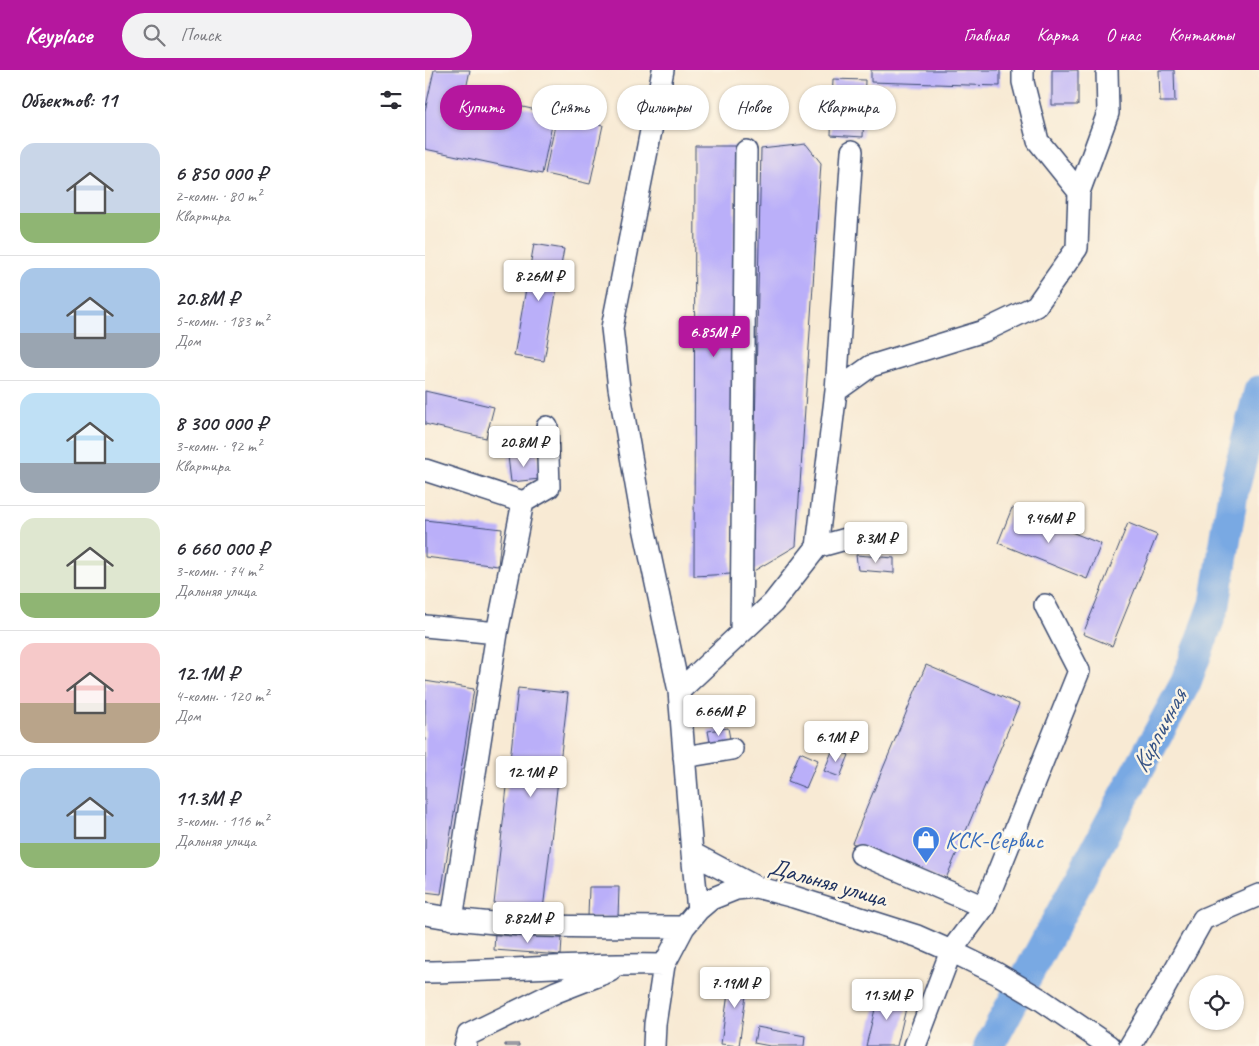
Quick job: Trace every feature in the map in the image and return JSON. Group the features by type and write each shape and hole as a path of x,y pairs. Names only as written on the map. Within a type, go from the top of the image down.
{"street":[{"path":"663,70 612,328 619,388 640,503 679,690 698,910"},
{"path":"1023,70 1023,82 1038,141 1079,192"},
{"path":"836,390 871,366 984,331 1035,306 1077,248 1079,192 1108,113 1107,70"},
{"path":"741,633 746,151"},
{"path":"679,690 773,603 817,547 836,390 852,151"},
{"path":"425,470 523,502 549,487 547,427"},
{"path":"452,919 497,633 523,502"},
{"path":"817,547 846,539 892,537"},
{"path":"915,1046 951,951 984,907 1079,671 1045,605"},
{"path":"425,626 497,633"},
{"path":"684,757 732,749"},
{"path":"692,852 756,887"},
{"path":"861,854 984,907"},
{"name":"Дальняя улица","path":"654,1046 655,1024 664,965 684,927 698,910 711,899 736,889 756,887 917,936 951,951 996,973 1040,999 1109,1046"},
{"path":"1130,1046 1203,919 1259,895"},
{"path":"425,914 452,919 538,926 684,927"},
{"path":"425,972 627,964 664,965"},
{"path":"465,1046 468,1035 556,992 627,964"}],"building":[{"path":"434,70 470,70 467,85 440,85 440,130 522,130 522,107 532,109 532,130 551,130 542,174 425,149 425,111"},
{"path":"871,70 1000,70 1000,86 871,82"},
{"path":"1052,70 1078,70 1078,105 1052,105"},
{"path":"1159,70 1174,70 1175,102 1160,102"},
{"path":"833,79 865,80 865,85 833,85"},
{"path":"554,130 602,130 590,184 545,174"},
{"path":"831,130 863,130 863,137 831,135"},
{"path":"806,144 821,163 796,546 752,572 761,149"},
{"path":"695,146 735,146 731,574 694,576"},
{"path":"534,244 564,249 544,361 514,356"},
{"path":"425,391 494,407 486,438 425,424"},
{"path":"537,453 540,479 511,482 508,456"},
{"path":"1012,508 1101,544 1087,579 998,543"},
{"path":"425,520 502,529 498,566 425,557"},
{"path":"1128,523 1157,535 1112,646 1083,634"},
{"path":"856,555 894,558 894,573 858,570"},
{"path":"926,665 1019,704 945,881 852,843"},
{"path":"425,681 474,689 441,894 425,892"},
{"path":"518,688 568,693 543,910 494,904"},
{"path":"728,728 731,744 711,747 708,731"},
{"path":"833,749 849,755 840,777 824,771"},
{"path":"800,752 818,760 806,788 788,781"},
{"path":"589,887 619,887 618,918 588,917"},
{"path":"495,933 562,938 561,955 494,950"},
{"path":"731,971 749,973 739,1046 721,1044"},
{"path":"879,993 908,1000 897,1046 866,1046"},
{"path":"757,1027 805,1036 804,1046 770,1046 754,1043"},
{"path":"505,1044 519,1044 519,1046 505,1046"}],"waterway":[{"name":"Кирпичная","path":"989,1046 1186,682 1215,604 1233,493 1259,391"}],"place":[{"name":"КСК-Сервис","path":"926,864"}]}
